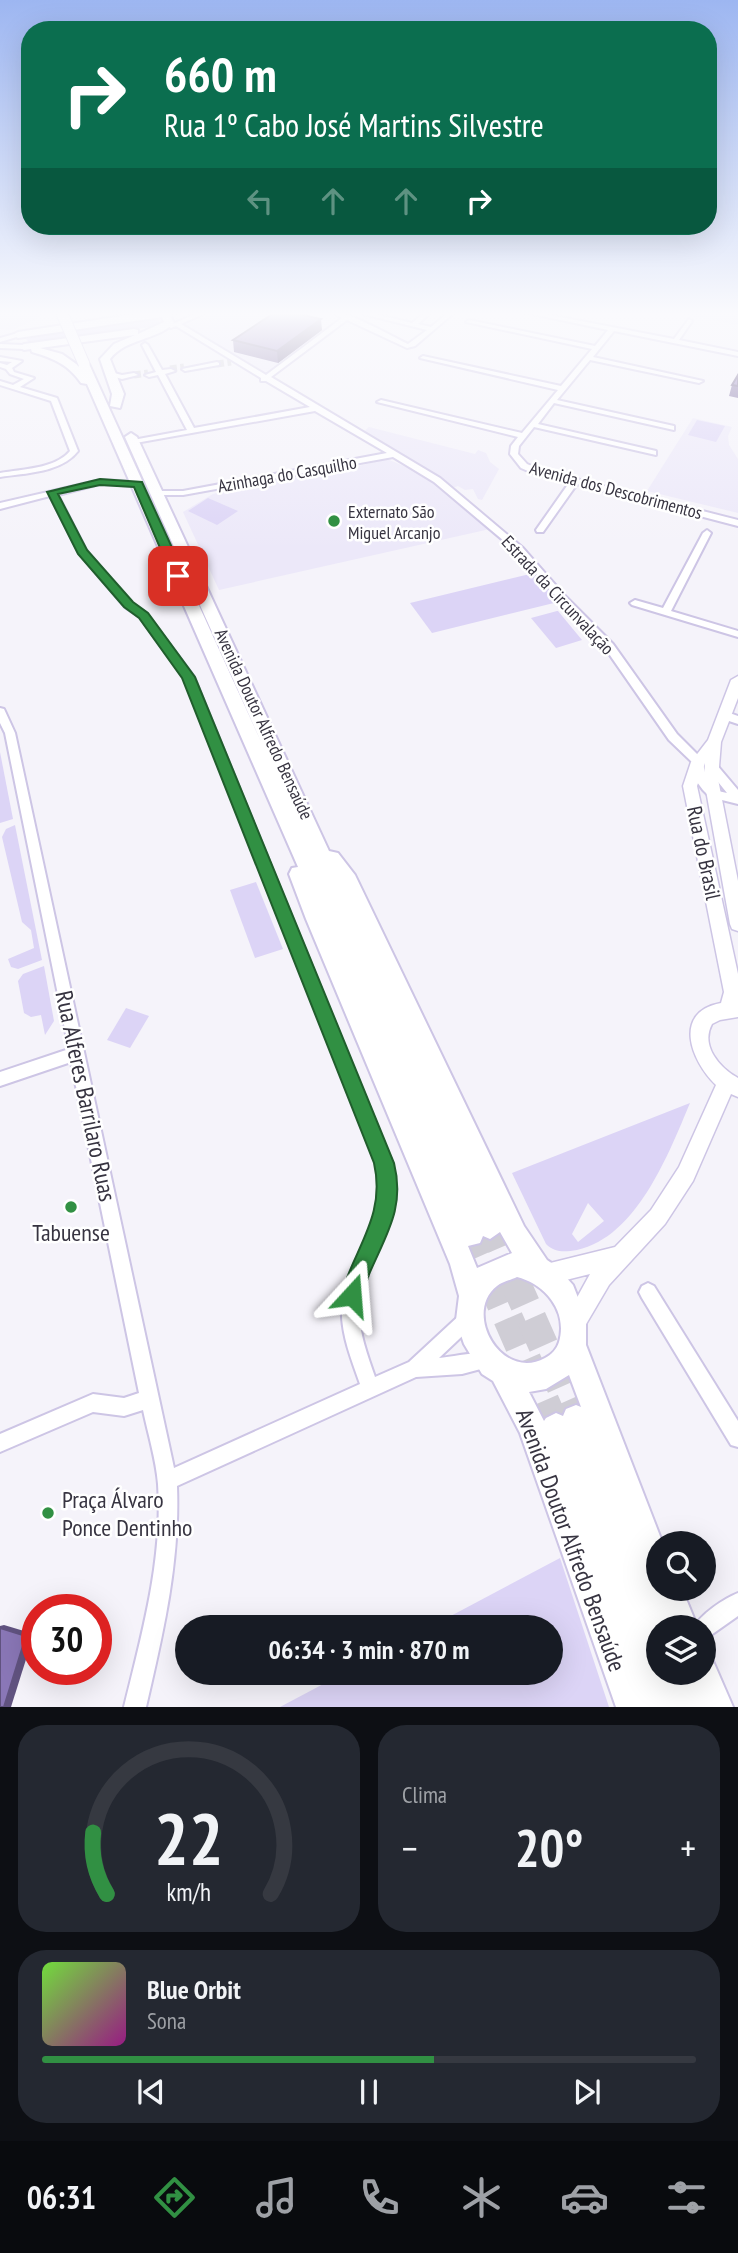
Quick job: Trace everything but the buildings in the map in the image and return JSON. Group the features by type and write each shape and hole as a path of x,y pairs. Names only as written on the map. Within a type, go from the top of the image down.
{"highway":[{"path":"90,391 110,422"},
{"name":"Avenida Doutor Alfredo Bensaúde","path":"98,391 138,484 304,837 348,881 515,1235 541,1271"},
{"name":"Avenida Doutor Alfredo Bensaúde","path":"106,391 160,498 304,837 310,868 481,1230"},
{"path":"116,391 116,406"},
{"name":"Avenida Doutor Alfredo Bensaúde","path":"304,837 298,870 316,919 463,1264 471,1307"},
{"path":"573,1334 562,1364 545,1376 525,1380 495,1367 474,1340 471,1307 483,1279 498,1268 517,1264 541,1271 559,1287 569,1304 573,1334 646,1537"},
{"name":"Avenida Doutor Alfredo Bensaúde","path":"495,1367 532,1427 633,1707"},
{"name":"Avenida Doutor Alfredo Bensaúde","path":"646,1670 620,1606 566,1423 651,1615"},
{"name":"Avenida Doutor Alfredo Bensaúde","path":"652,1685 661,1707"},
{"path":"680,1685 690,1707"},
{"path":"706,1685 716,1707"}],"main road":[{"name":"Rua do Brasil","path":"732,1010 733,992 706,791 705,765 738,680"},
{"name":"Rua do Brasil","path":"705,765 690,780 706,791 738,924"},
{"path":"573,1334 590,1293 618,1257 658,1217 686,1174 732,1085 710,1070 701,1055 698,1038 702,1025 712,1015 732,1010"},
{"path":"541,1271 618,1257"}],"street":[{"path":"0,475 61,463 74,452 54,400 25,391"},
{"path":"170,391 192,431"},
{"name":"Estrada da Circunvalação","path":"284,391 437,481 520,550 609,646 673,737 736,797"},
{"name":"Avenida dos Descobrimentos","path":"562,391 515,446 517,461 538,472 738,523"},
{"path":"381,401 524,436"},
{"path":"553,401 671,428"},
{"path":"133,442 317,408"},
{"path":"534,425 653,453"},
{"name":"Azinhaga do Casquilho","path":"160,498 391,455"},
{"path":"100,482 130,466"},
{"path":"0,506 100,482 138,484"},
{"path":"540,530 574,482"},
{"path":"52,492 82,551 128,604 143,615 189,677 384,1163 389,1182 388,1205 358,1274 351,1307 355,1342 371,1389"},
{"path":"666,612 706,533"},
{"path":"635,603 738,634"},
{"name":"Rua Alferes Barrilaro Ruas","path":"0,712 10,733 167,1481 169,1530 164,1575 135,1707"},
{"path":"723,715 738,720"},
{"path":"706,791 736,797"},
{"path":"0,1079 77,1053"},
{"path":"648,1292 738,1438"},
{"path":"415,1368 471,1307"},
{"path":"167,1481 415,1368 462,1365 495,1367"},
{"path":"0,1443 93,1403 124,1407 150,1398"},
{"path":"716,1620 738,1603"}],"shaded area":[{"path":"693,418 732,427 728,436 729,445 738,459 738,513 647,491"},
{"path":"697,420 725,426 716,442 688,435"},
{"path":"369,427 475,454 478,450 486,453 490,462 499,469 482,500 478,499 473,489 465,490 458,486 452,488 400,456 402,453 388,449 388,446 361,434"},
{"name":"Externato São Miguel Arcanjo","path":"387,459 435,479 490,529 219,590 183,512 213,494 279,478 342,470"},
{"path":"208,498 238,511 217,525 188,511"},
{"path":"534,573 558,602 432,633 410,603"},
{"path":"558,611 582,640 556,648 531,618"},
{"path":"0,752 13,819 0,823"},
{"path":"15,825 42,960 18,969 11,967 8,959 34,948 31,930 22,922 2,837 6,829"},
{"path":"256,882 283,949 255,958 230,890"},
{"path":"44,966 54,1021 45,1035 41,1015 31,1017 24,1013 18,981 23,974"},
{"path":"126,1008 149,1016 130,1048 107,1040"},
{"path":"690,1103 661,1168 648,1190 634,1211 617,1229 598,1242 568,1251 549,1247 512,1173","holes":["588,1203 604,1221 578,1242 572,1234"]},
{"path":"560,1558 609,1707 280,1707 321,1685 563,1685 563,1615 453,1615"}],"tunnel":[{"path":"490,1226 513,1279"},
{"path":"471,1234 491,1279"},
{"path":"490,1277 556,1428"},
{"path":"513,1277 576,1419"}],"place":[{"name":"Externato São Miguel Arcanjo","path":"334,521"},
{"name":"Tabuense","path":"71,1207"},
{"name":"Praça Álvaro Ponce Dentinho","path":"48,1513"}],"route":[{"path":"178,576 138,484 100,482 52,492 82,551 128,604 143,615 189,677 384,1163 389,1182 388,1205 354,1284 352,1295"}]}
